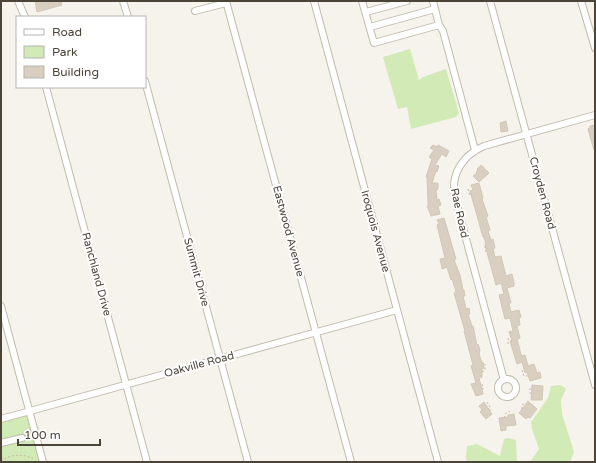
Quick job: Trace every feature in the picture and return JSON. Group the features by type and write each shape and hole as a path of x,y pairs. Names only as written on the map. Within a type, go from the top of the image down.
{"street":[{"path":"18,1 25,16"},
{"path":"123,1 128,16"},
{"name":"Iroquois Avenue","path":"314,1 438,462"},
{"path":"362,1 374,43 439,25"},
{"path":"366,12 407,1"},
{"path":"433,1 439,25 443,31 457,79 475,150"},
{"name":"Croyden Road","path":"490,1 595,385"},
{"path":"582,1 595,48"},
{"path":"195,10 226,2"},
{"name":"Eastwood Avenue","path":"226,2 317,332 351,462"},
{"path":"370,27 435,9"},
{"name":"Summit Drive","path":"146,85 248,462"},
{"name":"Ranchland Drive","path":"46,88 147,462"},
{"name":"Rae Road","path":"504,380 454,193 454,180 463,160 475,150 484,146 595,115"},
{"path":"1,306 43,462"},
{"name":"Oakville Road","path":"1,419 397,310"},
{"path":"1,443 22,438"}],"path":[{"path":"468,189 470,195 472,195"},
{"path":"485,246 486,253"},
{"path":"508,344 508,339 511,336"},
{"path":"482,372 485,369 485,364"},
{"path":"522,370 524,376 528,376"},
{"path":"482,384 482,389"},
{"path":"530,388 530,394 532,395"},
{"path":"487,402 490,410"},
{"path":"522,409 521,407 524,402"},
{"path":"504,418 505,414 510,411"},
{"path":"1,461 6,458 20,455 35,458"}],"green space":[{"path":"410,49 419,80 423,77 446,69 459,113 456,117 411,129 407,107 398,109 383,57"},
{"path":"561,385 566,389 561,400 562,414 574,452 570,462 530,462 539,449 531,422 548,398 551,386"},
{"path":"29,411 43,462 1,462 1,419"},
{"path":"508,438 516,440 517,462 467,462 467,446 477,444 500,456 504,439"}],"building":[{"path":"35,1 61,1 62,5 37,12"},
{"path":"506,121 508,131 501,132 500,123"},
{"path":"595,125 594,150 588,129 590,126"},
{"path":"433,145 437,147 438,145 449,151 446,157 442,154 435,165 439,166 432,183 438,183 438,189 436,190 437,200 439,199 441,205 438,206 440,214 431,216 427,206 426,177 432,159 429,157 434,150 430,148"},
{"path":"481,165 489,173 479,182 473,176 477,173 477,169"},
{"path":"479,183 482,199 488,216 486,217 490,230 488,231 491,240 493,239 495,248 493,249 495,257 501,256 506,276 512,274 514,286 507,288 511,303 509,303 511,312 519,310 521,317 519,318 520,325 517,326 520,338 517,339 521,354 522,356 525,355 528,366 534,364 537,373 540,372 541,378 530,381 527,372 525,373 522,362 517,364 510,341 512,340 509,332 513,331 510,318 505,319 499,295 504,294 501,283 496,285 484,237 470,191 473,190 471,185"},
{"path":"444,218 456,259 454,260 464,290 465,296 463,296 466,309 469,308 470,314 468,314 473,326 477,345 478,344 480,350 479,354 482,363 483,362 484,368 482,369 482,377 479,378 483,394 476,396 471,384 476,383 471,366 473,365 454,293 456,292 447,267 442,269 440,259 445,258 437,220"},
{"path":"532,385 543,386 542,400 531,400"},
{"path":"528,401 537,409 530,418 528,417 526,419 519,413"},
{"path":"484,402 492,414 486,419 480,412 482,410 479,406"},
{"path":"514,414 516,425 506,426 506,430 501,431 499,418 508,417 508,415"}]}
